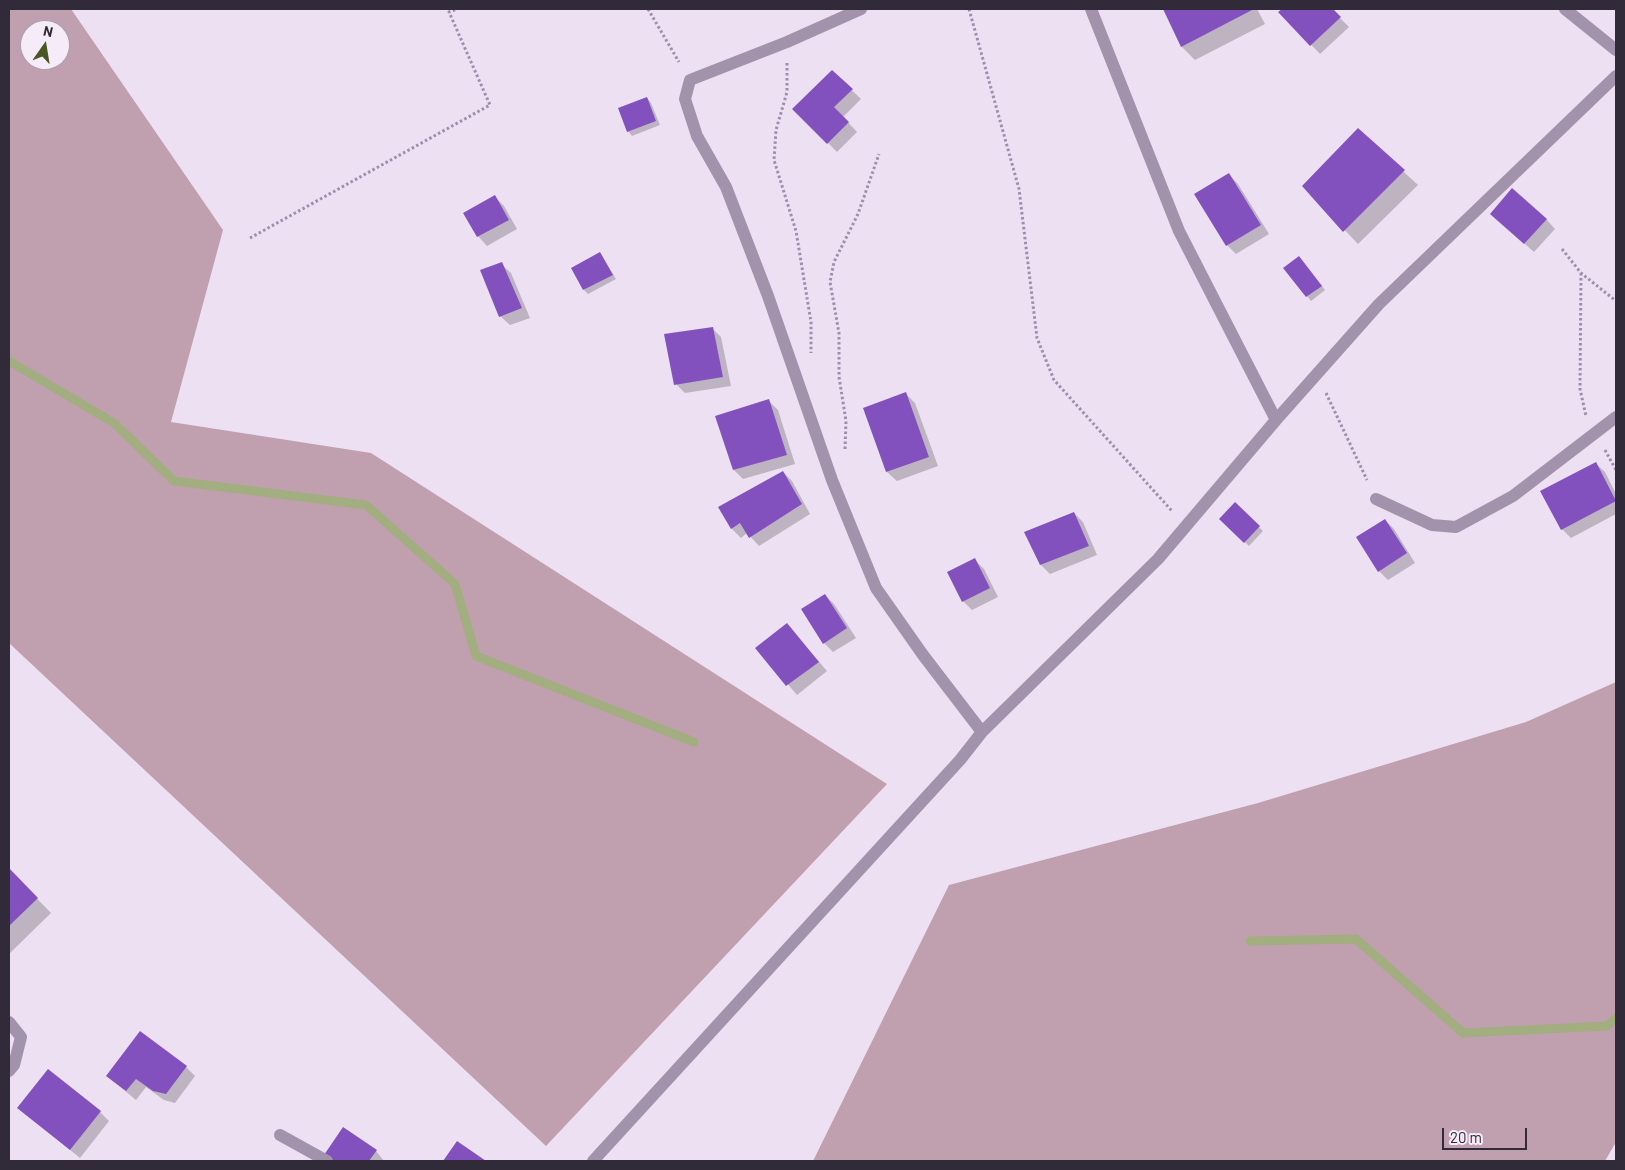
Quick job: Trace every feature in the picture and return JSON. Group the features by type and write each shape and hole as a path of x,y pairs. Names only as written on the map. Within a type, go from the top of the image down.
{"street":[{"path":"860,9 787,42 690,80 684,99 697,136 726,187 768,296 832,480 876,588 982,732"},
{"path":"1091,9 1179,231 1276,420"},
{"path":"1565,9 1616,50"},
{"path":"593,1161 960,760 982,732 1158,559 1276,420 1380,304 1616,76"},
{"path":"1376,499 1432,524 1456,527 1513,496 1616,417"},
{"path":"9,1022 21,1037 14,1065 9,1071"},
{"path":"280,1136 327,1161"}],"path":[{"path":"250,238 490,105 449,12 457,9"},
{"path":"648,9 690,80"},
{"path":"969,9 1019,189 1037,338 1054,380 1186,527"},
{"path":"787,42 787,92 776,130 774,160 796,231 811,322 811,355"},
{"path":"844,459 846,421 840,377 839,333 830,282 834,262 858,214 879,154"},
{"path":"1562,249 1581,273 1616,301"},
{"path":"1581,273 1580,389 1591,438"},
{"path":"1317,374 1376,499"}],"shaded area":[{"path":"9,9 71,9 223,230 171,422 371,453 887,784 546,1146 9,643"},
{"path":"1616,682 1616,1142 1605,1161 813,1161 949,885 1258,803 1526,722"}],"building":[{"path":"1163,9 1254,9 1181,47"},
{"path":"1282,9 1333,9 1341,17 1310,46 1278,12"},
{"path":"832,70 853,89 834,107 849,122 827,144 792,109"},
{"path":"647,97 656,121 627,132 618,108"},
{"path":"1358,128 1405,170 1343,232 1302,186"},
{"path":"1229,173 1261,225 1226,246 1194,194"},
{"path":"1512,188 1547,219 1524,244 1490,214"},
{"path":"495,195 509,220 477,237 463,213"},
{"path":"600,252 613,275 583,290 571,268"},
{"path":"1299,256 1322,286 1306,297 1283,268"},
{"path":"502,262 522,308 499,317 480,270"},
{"path":"713,327 723,377 674,385 664,334"},
{"path":"906,392 929,457 886,472 863,408"},
{"path":"769,399 787,455 733,470 715,416"},
{"path":"1596,462 1616,501 1561,530 1540,491"},
{"path":"783,471 802,504 749,538 740,523 731,529 718,507"},
{"path":"1235,502 1260,526 1244,543 1219,519"},
{"path":"1074,512 1089,546 1040,565 1024,532"},
{"path":"1385,519 1407,553 1378,572 1356,537"},
{"path":"975,558 990,588 962,602 947,572"},
{"path":"825,594 847,628 823,644 801,609"},
{"path":"787,623 819,662 786,686 755,648"},
{"path":"9,868 38,898 9,926"},
{"path":"140,1031 187,1066 166,1094 153,1091 136,1079 126,1091 106,1076"},
{"path":"48,1069 101,1111 70,1150 17,1108"},
{"path":"343,1127 377,1150 369,1161 333,1161 324,1155"},
{"path":"457,1141 486,1161 443,1161"}],"waterway":[{"path":"9,361 114,423 174,481 366,505 455,584 476,656 694,742"},
{"path":"1250,941 1356,939 1463,1033 1607,1026 1616,1018"}]}
